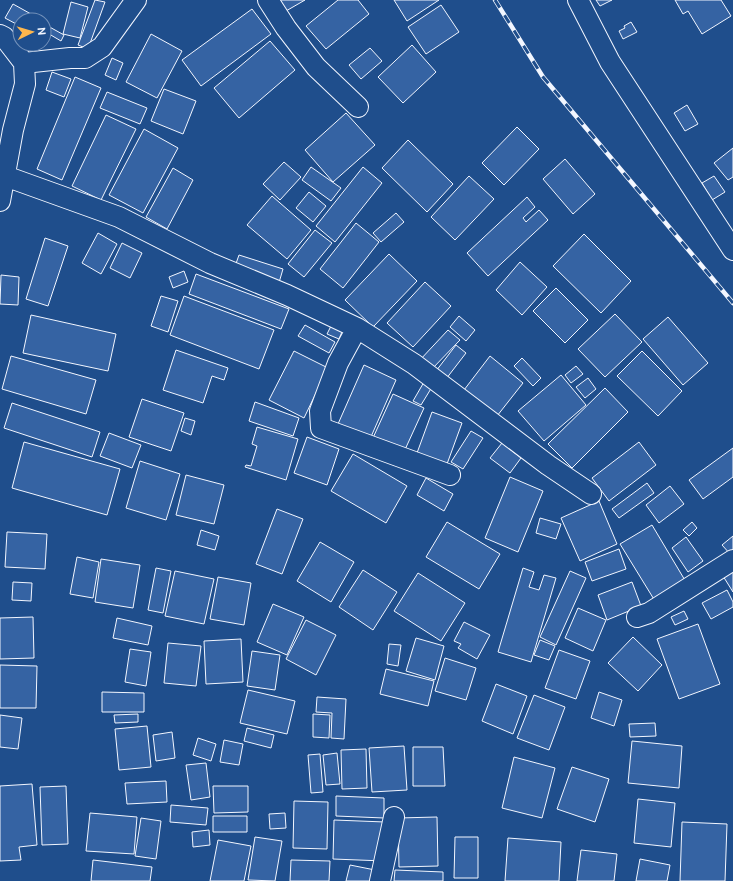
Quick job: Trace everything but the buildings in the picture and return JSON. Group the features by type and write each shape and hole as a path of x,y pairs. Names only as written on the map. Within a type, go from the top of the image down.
{"street":[{"path":"24,63 70,58 85,58 102,47 136,0"},
{"path":"268,0 286,28 316,67 358,107"},
{"path":"578,0 610,62 733,250"},
{"path":"0,35 4,37 24,63 25,84 13,130 0,201"},
{"path":"5,176 119,217 210,263 287,295 357,328 414,364 548,465 591,494"},
{"path":"357,328 338,363 320,411 321,428 450,475"},
{"path":"637,617 649,613 733,560"},
{"path":"380,881 394,817"}],"railway":[{"path":"495,0 543,77 733,303"}]}
